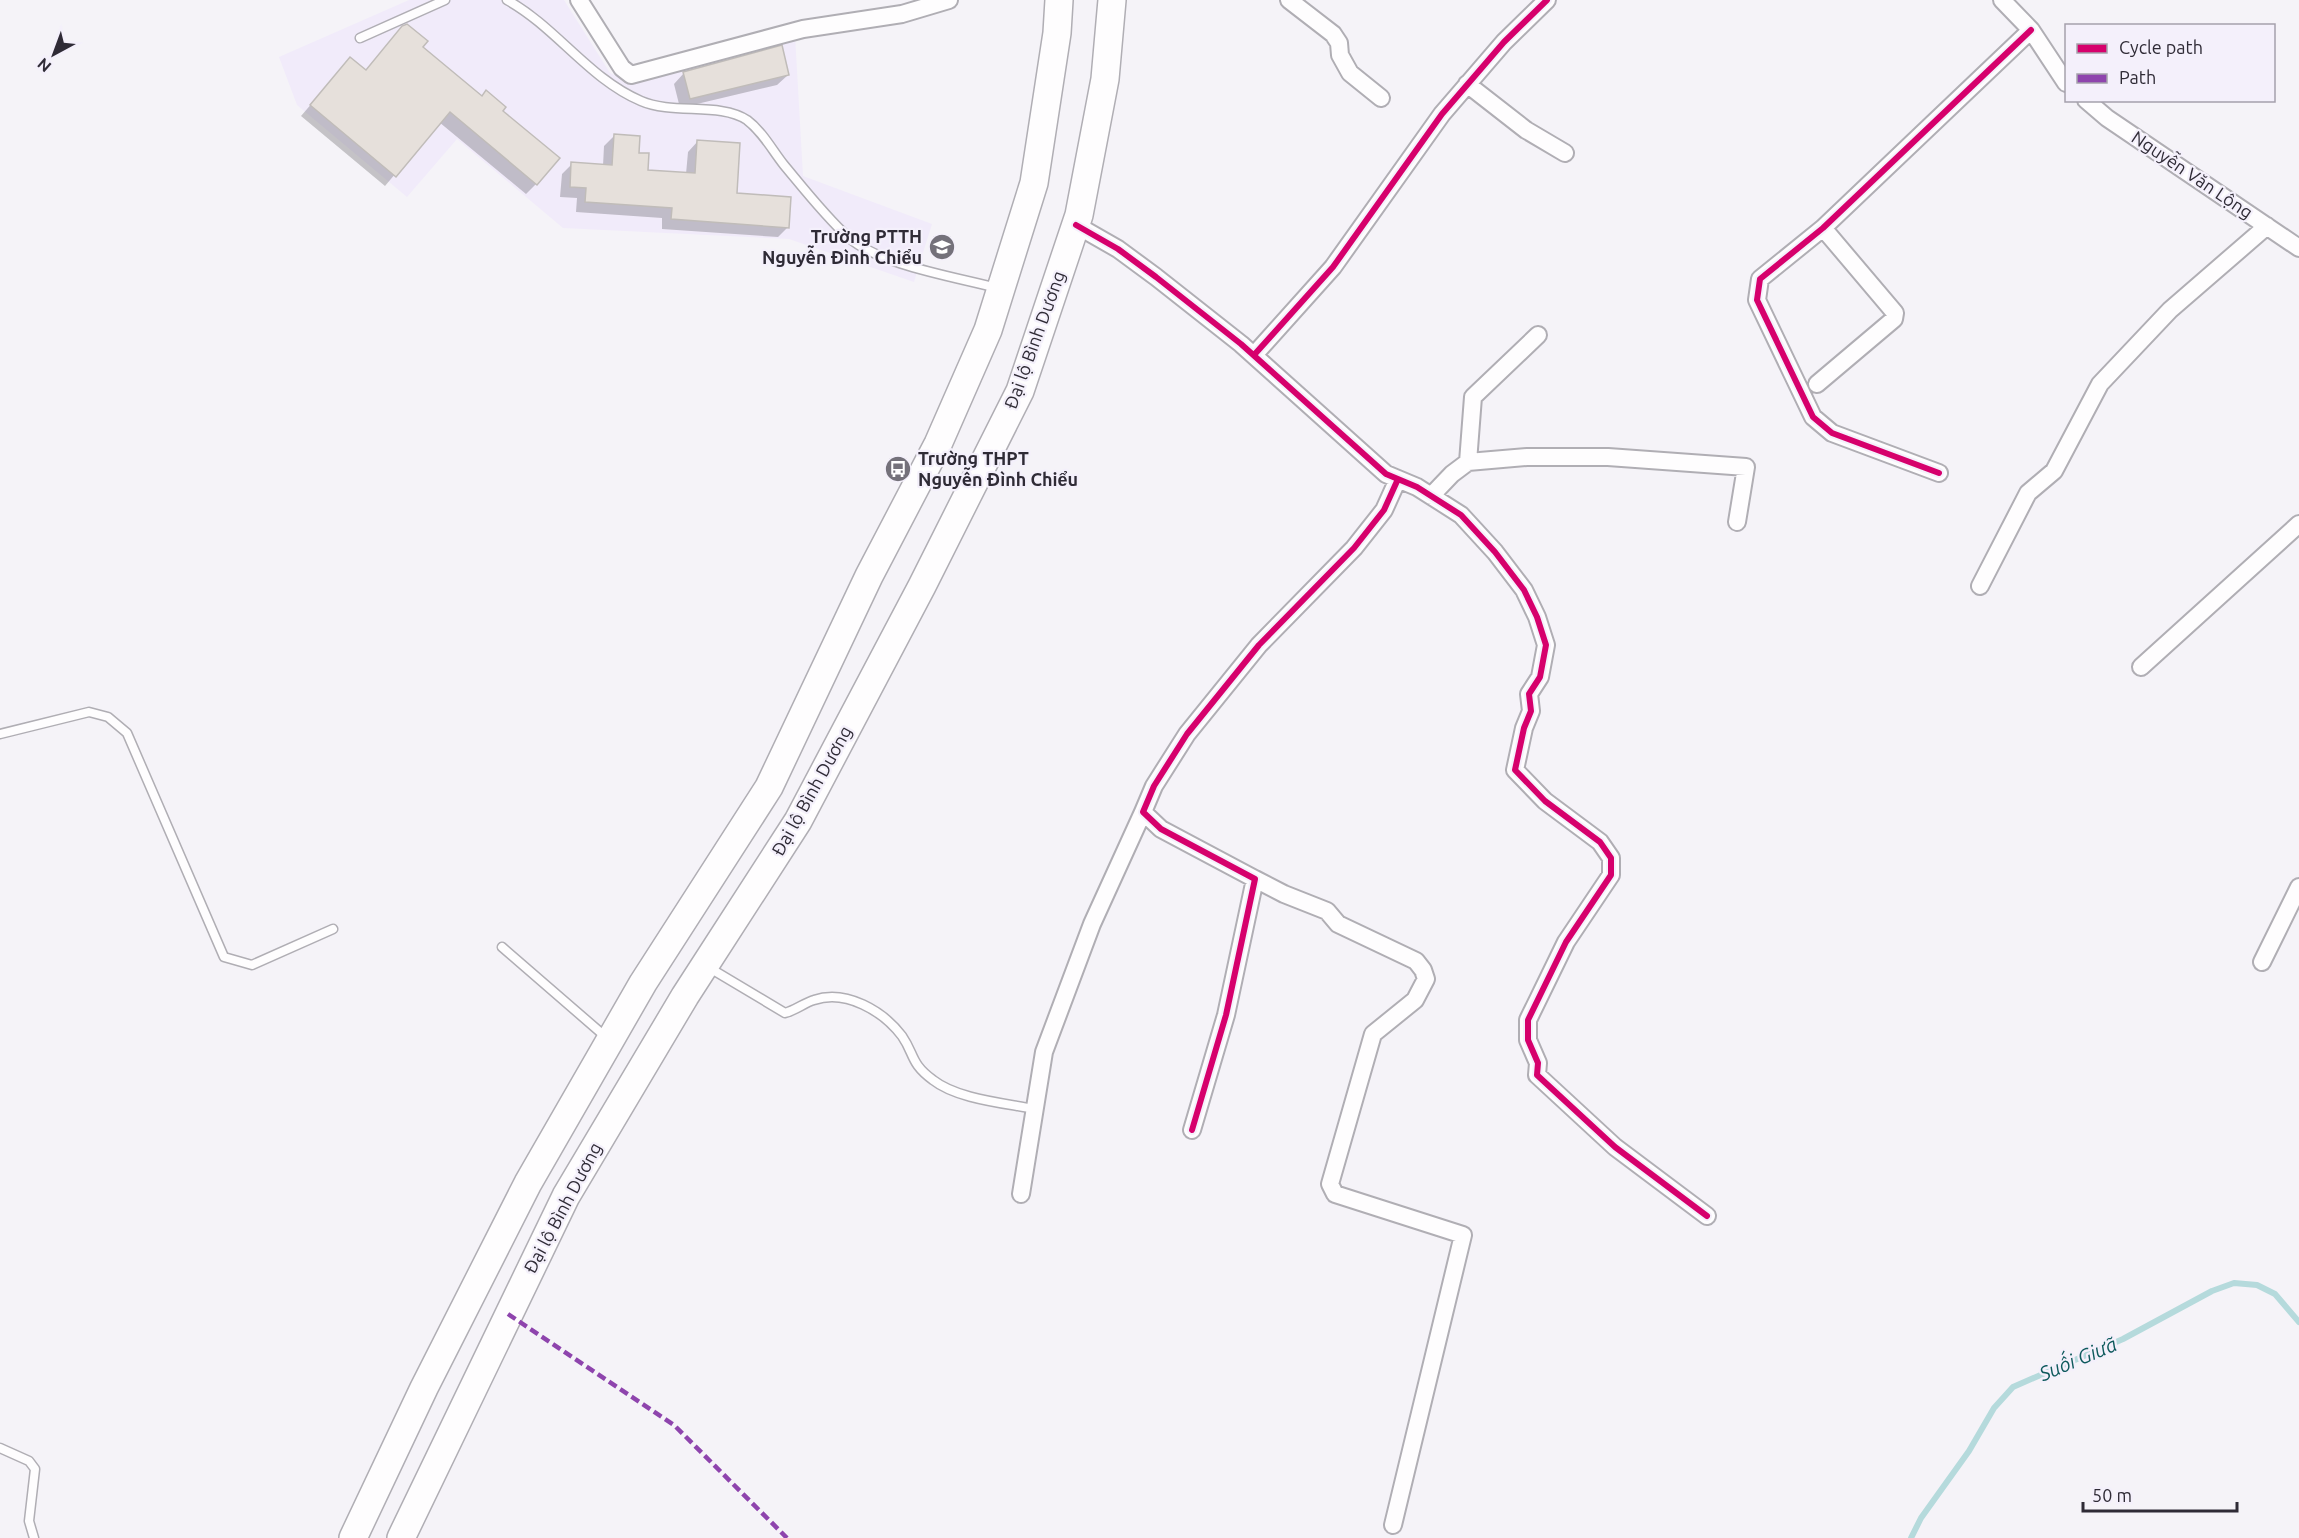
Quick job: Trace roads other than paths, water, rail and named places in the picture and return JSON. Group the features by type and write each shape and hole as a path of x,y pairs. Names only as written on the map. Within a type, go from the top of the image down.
{"highway":[{"path":"353,1538 424,1388 528,1184 643,983 769,787 869,576 938,444 988,330 1034,183 1058,33 1059,0"},
{"name":"Đại lộ Bình Dương","path":"401,1538 566,1196 705,965 798,821 1020,392 1076,225 1105,79 1112,0"}],"street":[{"path":"579,0 622,68 631,75 803,29 902,14 949,0"},
{"path":"1289,0 1333,34 1339,43 1340,55 1350,73 1381,98"},
{"path":"1254,355 1333,267 1410,156 1467,84 1547,0"},
{"path":"2002,0 2031,30 2065,80"},
{"path":"1939,473 1832,433 1814,417 1804,401 1757,300 1757,289 1760,279 1823,228 2031,30"},
{"path":"1467,84 1526,130 1565,153"},
{"name":"Nguyễn Văn Lộng","path":"2089,102 2299,248"},
{"path":"1076,225 1127,256 1254,355 1386,474 1431,496 1461,515 1495,552 1524,590 1538,618 1545,645 1540,676 1529,694 1531,711 1524,728 1515,770 1545,801 1600,842 1611,858 1611,875 1566,942 1528,1020 1528,1040 1538,1063 1538,1075 1615,1147 1707,1216"},
{"path":"1980,586 2028,493 2054,471 2100,384 2170,310 2267,226"},
{"path":"1817,384 1894,319 1895,313 1823,228"},
{"path":"1468,462 1473,397 1538,335"},
{"path":"1431,496 1452,474 1468,462 1527,457 1608,457 1746,467 1737,522"},
{"path":"1021,1194 1044,1052 1092,924 1154,786 1187,734 1259,645 1354,548 1384,510 1398,479"},
{"path":"2141,667 2299,524"},
{"path":"1143,812 1161,829 1284,894 1327,911 1338,924 1416,962 1424,970 1426,979 1415,1000 1373,1034 1330,1184 1335,1194 1463,1236 1393,1525"},
{"path":"1192,1130 1226,1015 1255,879"},
{"path":"2262,962 2299,887"}],"lane":[{"path":"360,39 445,0"},
{"path":"507,0 544,25 619,89 641,101 660,107 737,114 752,124 784,165 849,238 879,255 1001,289"},
{"path":"0,734 89,712 108,717 127,733 224,957 252,965 333,929"},
{"path":"502,947 610,1040"},
{"path":"705,965 785,1013 799,1009 813,1000 838,995 861,1004 886,1019 903,1038 915,1065 934,1082 980,1099 1034,1108"},
{"path":"0,1448 29,1461 35,1469 29,1521 34,1538"}],"waterway":[{"name":"Suối Giữa","path":"1911,1538 1921,1518 1969,1451 1994,1408 2013,1387 2123,1339 2212,1291 2234,1283 2257,1285 2275,1294 2299,1322"}],"place":[{"name":"Trường PTTH Nguyễn Đình Chiểu","path":"942,247"},
{"name":"Trường THPT Nguyễn Đình Chiểu","path":"898,469"}]}
